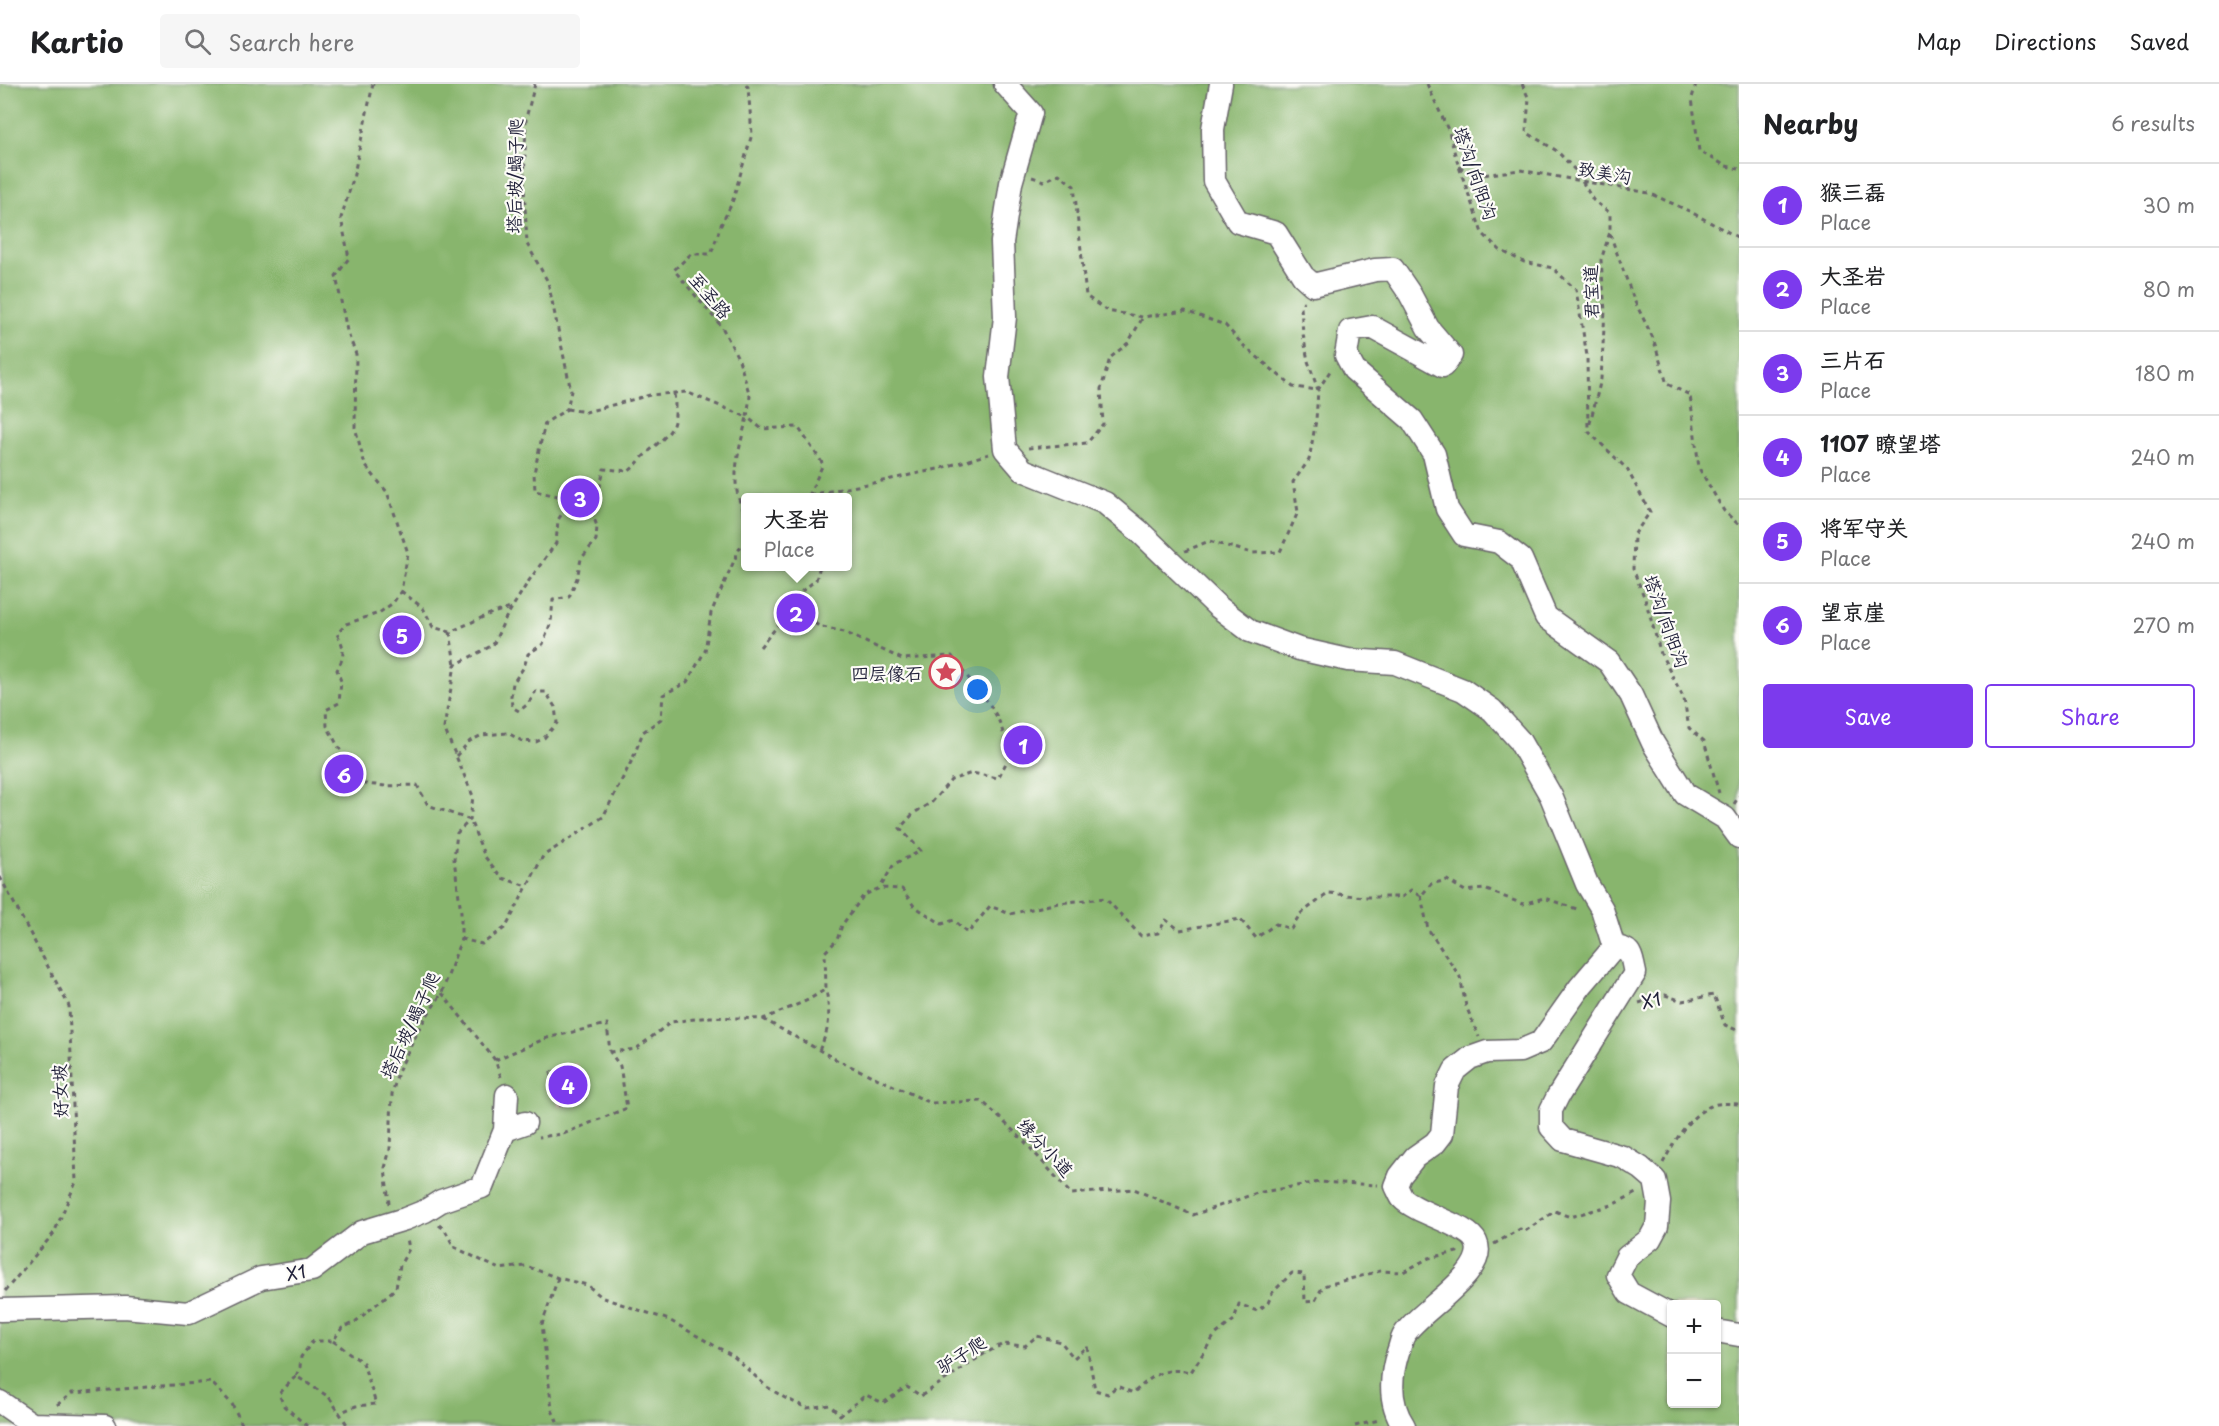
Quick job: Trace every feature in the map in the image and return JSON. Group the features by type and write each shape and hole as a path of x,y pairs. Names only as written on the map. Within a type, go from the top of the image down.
{"lane":[{"path":"1005,84 1031,113 1014,172 1002,242 1005,317 998,377 1005,449 1023,470 1105,503 1139,531 1217,606 1250,631 1309,652 1348,660 1395,663 1463,690 1492,710 1519,740 1551,796 1587,884 1602,909 1614,947"},
{"path":"1221,84 1213,129 1214,181 1238,222 1276,233 1303,276 1313,285 1375,270 1393,269 1410,294 1428,328 1451,355 1443,366 1372,327 1350,331 1346,355 1354,370 1412,420 1434,454 1447,508 1464,535 1499,542 1521,559 1546,617 1609,662 1631,695 1653,743 1685,794 1725,818 1739,837"},
{"path":"1614,947 1624,948 1630,953 1635,973 1558,1096 1551,1110 1551,1127 1563,1140 1623,1157 1655,1180 1659,1202 1657,1226 1650,1239 1627,1257 1618,1275 1629,1293 1667,1314"},
{"path":"1401,1421 1392,1392 1392,1370 1404,1335 1426,1311 1461,1281 1474,1265 1469,1249 1476,1240 1464,1231 1402,1198 1396,1186 1400,1176 1415,1157 1435,1143 1442,1134 1447,1086 1455,1070 1470,1058 1487,1052 1520,1051 1541,1042 1580,987 1614,947"},
{"name":"X1","path":"0,1310 125,1308 188,1313 261,1278 312,1270 362,1232 407,1218 441,1201 482,1187 521,1130 507,1095"},
{"path":"1721,1332 1739,1335"},
{"path":"0,1402 32,1424 105,1426"}],"path":[{"path":"373,84 353,179 341,218 349,258 336,276 347,331 356,354 355,427 365,465 387,492 408,553 402,591 393,603 379,613 346,624 337,634 343,644 343,660 337,669 341,681 339,703 326,710 327,726 339,748 354,764 344,774 346,782 385,786 417,785 428,805 470,820 485,857 502,878 527,886"},
{"name":"塔后坡/蝎子爬","path":"535,84 526,118 524,187 527,244 548,282 571,391 567,409"},
{"name":"至圣路","path":"746,84 753,134 732,203 711,254 691,254 674,270 722,327 739,360 750,396 747,417"},
{"name":"塔沟/向阳沟","path":"1427,84 1449,132 1482,233 1500,250 1524,262 1553,267 1576,290 1587,356 1588,431 1627,469 1650,512 1634,535 1633,569 1645,598 1660,654 1684,699 1689,728 1704,741 1725,818"},
{"path":"1522,84 1529,99 1526,132 1557,151 1583,182 1593,200 1610,213 1610,232 1634,300 1653,338 1667,384 1690,395 1699,468 1724,511 1739,525"},
{"path":"1696,84 1692,98 1700,151 1726,166 1739,169"},
{"name":"致美沟","path":"1459,167 1482,175 1520,170 1649,194 1689,211 1739,238"},
{"path":"1014,172 1044,180 1059,174 1074,186 1086,296 1107,311 1143,317 1185,311 1226,325 1243,345 1293,387 1318,390"},
{"name":"君宝道","path":"1588,431 1601,379 1605,311 1601,260 1610,232"},
{"path":"1313,285 1300,307 1308,361 1318,390"},
{"path":"823,493 938,469 1005,449 1088,443 1103,424 1101,389 1110,358 1128,343 1143,317"},
{"path":"1167,559 1209,541 1252,554 1280,552 1298,512 1293,482 1309,460 1316,420 1318,390 1325,375 1346,355"},
{"path":"456,756 470,741 482,735 508,733 522,741 536,742 544,738 556,723 555,707 546,692 535,692 528,705 519,711 513,707 510,696 513,683 524,667 528,654 543,644 551,622 553,600 569,597 577,578 581,559 596,540 597,526 588,503 535,491 534,473 545,423 567,409 586,412 650,394 686,392 747,417 762,429 798,426 823,464 809,493"},
{"path":"455,665 493,645 511,608 556,543 558,520 580,490 600,486 604,469 629,471 643,455 669,434 675,423 674,393"},
{"path":"741,506 738,501 736,468 747,417"},
{"path":"461,939 482,944 506,927 543,856 603,817 633,758 643,732 661,719 663,695 687,682 705,651 711,613 741,545"},
{"path":"819,571 816,580 802,591 807,618 819,626 844,632 902,659 952,656 961,671 979,688 999,716 1004,734 1008,757 998,778 972,773 951,780 932,802 914,813 900,828 921,851 894,864 880,888"},
{"path":"402,591 423,608 433,627 450,632 511,608"},
{"path":"760,647 780,623 796,626 807,618"},
{"name":"塔后坡/蝎子爬","path":"333,1341 342,1328 356,1322 396,1288 400,1265 409,1249 407,1218 385,1168 390,1149 392,1094 402,1063 421,1025 442,993 461,939 461,912 454,859 457,833 470,820 473,795 444,728 455,665 450,632"},
{"name":"好女坡","path":"0,877 69,1006 76,1182 54,1233 0,1298"},
{"path":"1487,1052 1466,1006 1460,977 1428,929 1422,896 1431,884 1447,880 1465,891 1484,889 1522,904 1544,898 1582,910"},
{"path":"819,1050 828,1032 829,1010 825,952 837,940 842,925 864,895 880,888 902,890 914,906 942,924 954,920 968,933 990,906 1010,914 1058,903 1105,898 1141,936 1158,933 1166,920 1180,930 1240,919 1257,938 1276,924 1291,929 1300,914 1329,893 1364,897 1402,897 1411,890 1422,896"},
{"path":"610,1052 636,1050 670,1022 710,1017 763,1019 808,1000 826,989"},
{"path":"442,993 495,1060 547,1038 607,1024 610,1052 620,1066 627,1108 563,1134 521,1130"},
{"name":"X1","path":"1612,1009 1649,1002 1665,995 1682,1001 1714,995 1725,1025 1739,1030"},
{"name":"缘分小道","path":"763,1019 819,1050 931,1103 982,1101 1025,1142 1071,1194 1134,1189 1193,1215 1257,1193 1319,1182 1396,1186"},
{"path":"1469,1249 1520,1229 1525,1231 1556,1211 1570,1217 1587,1213 1612,1205 1643,1190 1655,1180 1673,1144 1691,1120 1712,1105 1739,1104"},
{"name":"驴子爬","path":"407,1218 445,1230 454,1247 500,1269 526,1266 558,1278 587,1285 603,1298 669,1320 733,1356 767,1387 785,1398 807,1408 830,1406 840,1415 866,1395 883,1403 907,1387 921,1396 1003,1344 1025,1346 1037,1336 1061,1342 1074,1358 1087,1346 1095,1390 1108,1394 1117,1386 1133,1393 1155,1374 1174,1369 1191,1372 1215,1335 1234,1320 1239,1304 1257,1311 1268,1304 1272,1293 1292,1273 1304,1274 1305,1302 1315,1301 1323,1286 1380,1271 1403,1272 1429,1258 1469,1249"},
{"path":"558,1278 542,1324 552,1410 559,1426"},
{"path":"307,1426 284,1406 279,1394 296,1376 301,1357 313,1341 333,1341 363,1363 376,1404 356,1406 339,1413"},
{"path":"296,1376 329,1396 348,1426"},
{"path":"56,1406 72,1393 211,1382 232,1404 243,1426"},
{"path":"1355,1426 1401,1421"}],"green space":[{"path":"0,84 1739,84 1739,1426 0,1426"}],"building":[{"path":"576,1064 586,1098 560,1106 550,1072"}],"place":[{"name":"三片石","path":"580,498"},
{"name":"大圣岩","path":"796,613"},
{"name":"将军守关","path":"402,635"},
{"name":"四层像石","path":"946,672"},
{"name":"猴三磊","path":"1023,745"},
{"name":"望京崖","path":"344,774"},
{"name":"1107 瞭望塔","path":"568,1085"}]}
